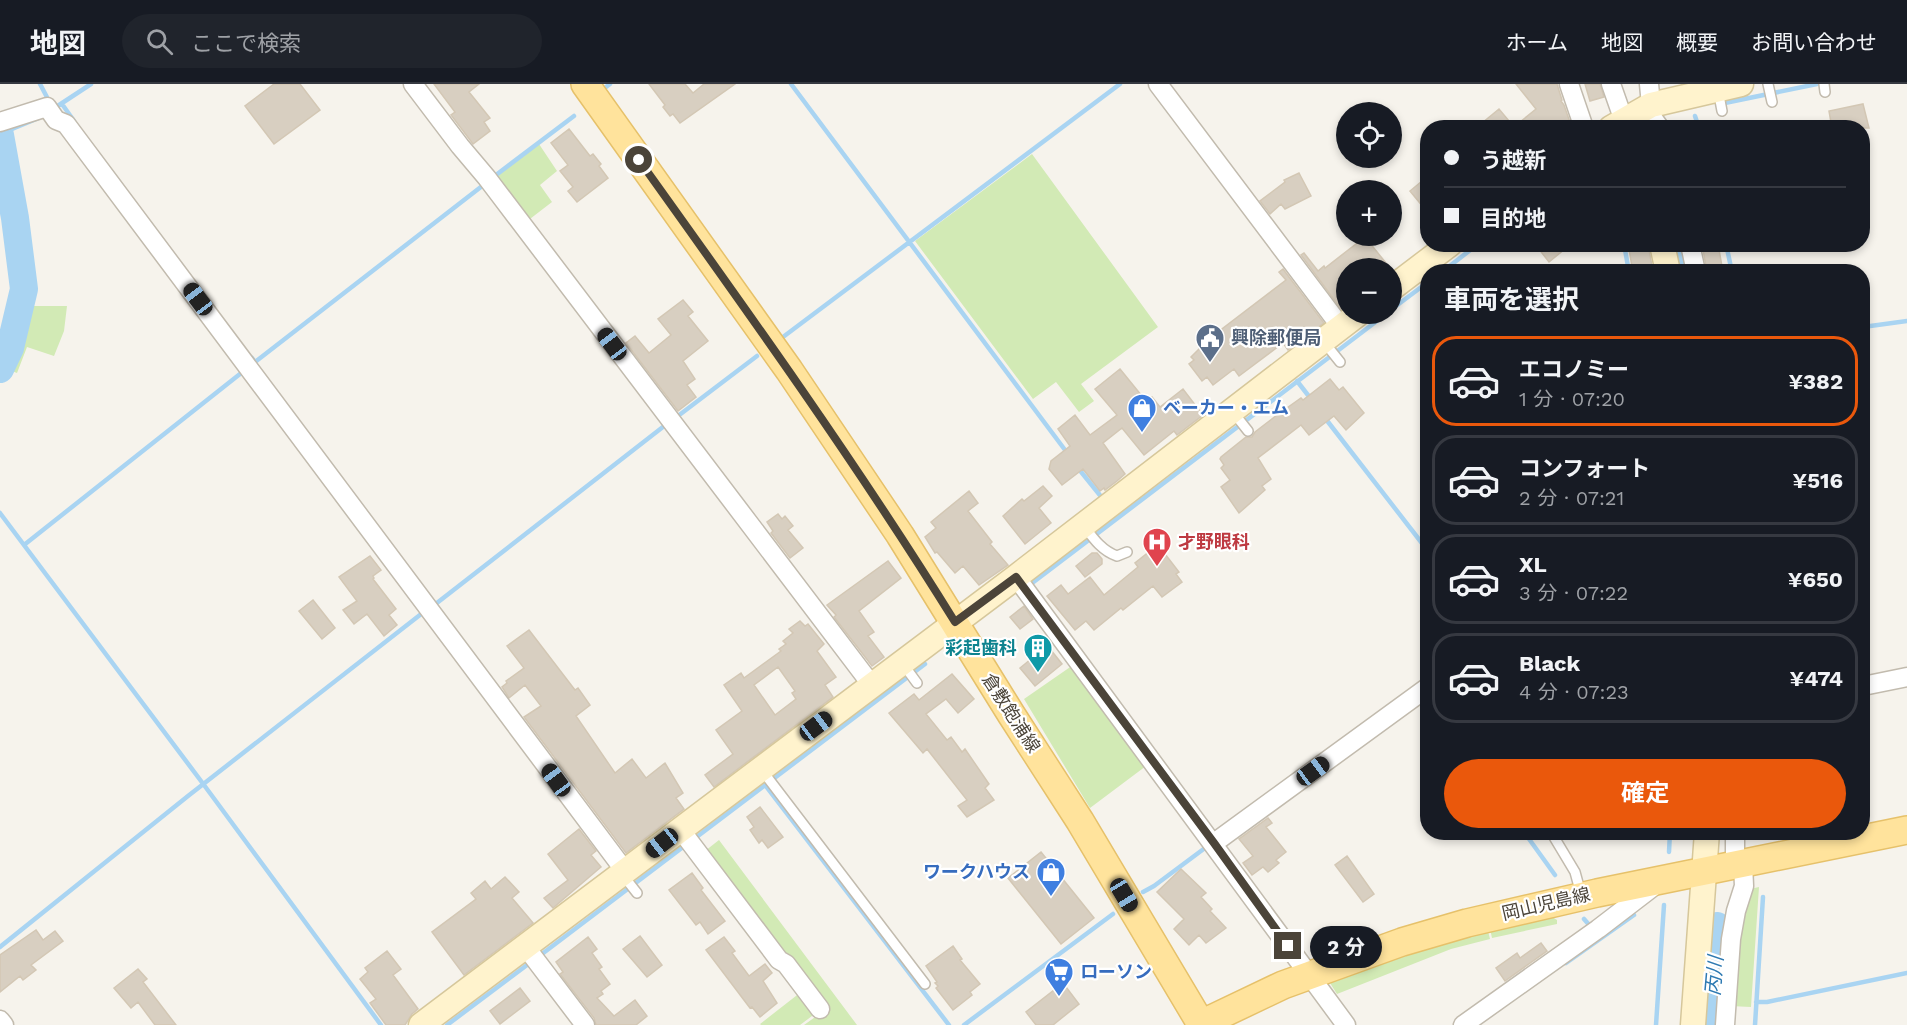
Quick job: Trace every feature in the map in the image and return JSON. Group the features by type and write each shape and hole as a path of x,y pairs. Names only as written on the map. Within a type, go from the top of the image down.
{"main road":[{"name":"倉敷飽浦線","path":"585,84 789,370 900,535 1080,821 1200,1024"},
{"name":"岡山児島線","path":"1870,838 1907,830"},
{"name":"岡山児島線","path":"1200,1024 1265,993 1435,932 1581,896 1859,840"}],"street":[{"path":"413,84 489,180 871,684"},
{"path":"421,1025 532,955 629,882 767,777 871,684 910,674 955,622 1022,585 1089,532 1241,422 1338,332 1158,84"},
{"path":"1569,84 1581,120"},
{"path":"1611,84 1619,120"},
{"path":"1625,120 1648,99 1717,97"},
{"path":"1648,99 1657,120"},
{"path":"1,122 46,107 56,120 66,124 108,177 629,882"},
{"path":"1424,264 1439,252"},
{"path":"1402,280 1420,267"},
{"path":"1022,585 1346,1025"},
{"path":"1870,685 1907,677"},
{"path":"1214,843 1420,693"},
{"path":"687,838 778,960 786,964 820,1009"},
{"path":"1693,1025 1707,840"},
{"path":"1725,1025 1731,939 1736,911 1744,886 1736,840"},
{"path":"1463,1025 1594,932 1662,880"},
{"path":"532,955 585,1025"},
{"path":"0,1020 4,1025"}],"lane":[{"path":"1768,85 1772,101"},
{"path":"1338,332 1339,361"},
{"path":"1089,532 1111,554 1117,556 1126,552"},
{"path":"767,777 925,984"},
{"path":"1556,840 1575,872 1581,896"}],"green space":[{"path":"539,144 557,171 540,185 552,202 526,222 492,179"},
{"path":"1032,154 1158,327 1081,384 1094,401 1079,412 1056,382 1033,399 915,241"},
{"path":"29,274 33,274 33,306 67,306 64,331 54,356 27,347 17,373 9,370 22,323"},
{"path":"1076,663 1150,763 1090,808 1024,699"},
{"path":"719,840 857,1025 804,1025 825,1010 705,851"},
{"path":"1759,887 1751,1007 1730,1006 1739,915 1750,889"},
{"path":"1549,915 1557,920 1557,924 1492,938 1490,929"},
{"path":"1488,931 1490,939 1451,949 1337,994 1330,983 1413,951"},
{"path":"801,992 816,1013 800,1025 760,1024"}],"building":[{"path":"274,84 300,84 320,110 274,144 245,106"},
{"path":"434,84 479,84 469,92 490,118 484,122 490,131 473,144 451,115 455,112"},
{"path":"649,84 685,84 693,93 704,84 735,84 680,123 673,114 670,116 663,107 665,105"},
{"path":"1516,84 1557,84 1569,120 1523,120 1536,109"},
{"path":"1585,84 1600,84 1604,97 1590,101"},
{"path":"1863,104 1867,120 1831,120 1829,111"},
{"path":"1499,109 1508,120 1486,120"},
{"path":"569,129 590,156 593,154 601,164 599,166 608,178 577,202 568,191 573,187 560,171 568,165 551,143"},
{"path":"1299,173 1311,196 1285,209 1281,204 1270,214 1260,201 1285,182 1284,180"},
{"path":"1420,183 1420,203 1410,191"},
{"path":"1353,246 1372,246 1382,258 1338,258"},
{"path":"1541,252 1561,252 1549,262"},
{"path":"1629,252 1649,252 1652,264 1632,264"},
{"path":"1703,252 1719,252 1722,264 1706,264"},
{"path":"1304,253 1318,271 1324,266 1325,268 1336,259 1336,302 1301,255"},
{"path":"1283,269 1324,323 1288,350 1283,343 1239,376 1234,369 1213,385 1207,377 1202,381 1189,364 1194,360 1191,357 1210,338 1286,280 1279,272"},
{"path":"683,300 693,312 688,316 708,341 683,361 695,379 687,385 696,397 678,411 626,343 635,336 649,353 671,335 658,319"},
{"path":"1120,369 1146,401 1152,397 1160,407 1183,389 1203,415 1177,435 1174,431 1144,455 1122,428 1103,443 1125,474 1105,490 1104,488 1100,491 1083,469 1062,485 1049,469 1051,461 1070,446 1058,429 1075,415 1090,435 1117,415 1095,389"},
{"path":"1330,379 1339,390 1343,387 1364,413 1346,430 1334,416 1309,435 1301,425 1258,458 1271,479 1262,486 1265,490 1239,513 1221,487 1230,480 1221,468 1224,465 1221,457"},
{"path":"1043,486 1052,496 1039,508 1051,523 1025,544 1003,516 1022,499 1024,501"},
{"path":"969,491 978,503 968,511 992,542 990,544 1008,565 979,585 963,566 955,573 937,552 935,553 925,537 936,528 931,522"},
{"path":"778,514 782,519 785,516 793,526 788,530 803,548 790,558 771,533 773,531 767,522"},
{"path":"1155,547 1163,556 1165,554 1179,572 1176,574 1182,582 1162,597 1153,586 1094,630 1086,621 1075,630 1047,596 1061,585 1068,594 1090,577 1104,595 1138,567 1135,563"},
{"path":"1092,553 1097,553 1102,559 1102,564 1085,577 1076,566"},
{"path":"370,556 381,570 373,576 373,579 396,609 389,615 397,625 384,636 367,614 354,624 343,610 357,601 339,577"},
{"path":"888,561 901,578 859,611 874,632 868,636 884,657 872,666 827,605"},
{"path":"313,600 335,628 322,639 299,611"},
{"path":"1024,606 1033,619 1020,629 1010,617"},
{"path":"800,621 805,626 808,624 824,644 817,651 836,677 825,685 833,697 714,787 705,775 733,754 716,730 742,711 724,685 741,673 744,678 781,651 779,649 786,644 783,641 793,633 789,629","holes":["778,667 795,691 792,693 796,699 775,715 754,685"]},
{"path":"529,630 575,690 578,688 590,705 576,716 615,773 632,759 646,778 665,763 683,793 676,798 684,809 626,853 524,717 541,706 525,685 509,698 502,687 507,683 506,681 524,668 507,646"},
{"name":"彩起歯科","path":"1043,640 1062,664 1035,686 1020,668 1031,659 1026,653"},
{"path":"952,674 974,699 958,713 946,699 926,714 947,740 951,737 962,752 965,749 989,784 985,788 994,800 967,817 958,806 967,800 927,749 923,753 889,713 914,694 919,700"},
{"path":"760,807 783,837 768,848 762,840 759,843 750,830 754,827 747,817"},
{"path":"1268,818 1272,823 1266,827 1286,852 1276,860 1279,863 1268,872 1263,867 1252,875 1243,863 1253,856 1239,839"},
{"path":"579,829 596,851 591,855 601,867 553,908 544,898 568,880 548,854"},
{"name":"ワークハウス","path":"1041,852 1094,918 1061,944 1008,878"},
{"path":"1347,856 1374,894 1363,902 1335,865"},
{"path":"1181,869 1206,893 1201,897 1226,928 1206,943 1199,935 1189,945 1174,929 1184,919 1157,892"},
{"path":"692,873 703,888 701,890 725,921 708,934 700,922 696,925 669,890"},
{"path":"505,877 519,892 512,898 533,923 464,975 432,932 476,899 471,893 485,881 491,889"},
{"path":"36,930 43,940 55,931 63,941 31,965 36,970 23,980 20,976 0,992 0,955"},
{"path":"640,936 662,965 647,977 623,949"},
{"path":"588,937 597,949 592,953 602,967 599,969 610,984 601,991 603,994 597,998 614,1016 635,1000 647,1016 636,1025 596,1025 594,1018 560,974 563,972 556,962"},
{"path":"724,937 735,951 732,953 749,976 765,964 772,973 763,981 777,1003 760,1017 752,1007 750,1008 706,950"},
{"path":"1541,943 1547,951 1505,981 1496,968 1517,953 1520,958"},
{"path":"953,946 962,959 960,960 980,984 970,992 972,995 953,1010 936,988 938,986 935,983 937,982 926,966"},
{"path":"387,951 401,969 393,975 418,1009 405,1025 386,1025 370,1003 376,999 360,979 368,972 365,968"},
{"path":"138,969 147,979 143,982 176,1025 155,1025 138,1002 131,1008 114,988"},
{"name":"ローソン","path":"1063,983 1079,1004 1053,1025 1036,1025 1026,1012"},
{"path":"520,988 530,1001 500,1024 490,1011"}],"waterway":[{"path":"40,84 49,101"},
{"path":"53,109 91,84"},
{"path":"606,87 610,84"},
{"path":"791,84 1068,454"},
{"path":"783,337 1120,84"},
{"path":"1720,104 1817,84"},
{"path":"62,104 74,121"},
{"path":"492,178 574,116"},
{"path":"1695,116 1696,120"},
{"path":"0,134 41,117"},
{"path":"0,135 15,218 24,289 10,348 0,369"},
{"path":"252,358 255,362 486,183"},
{"path":"1452,264 1468,252"},
{"path":"1625,252 1628,264"},
{"name":"丙川","path":"1680,252 1682,264"},
{"path":"1728,252 1730,264"},
{"path":"1402,302 1420,288"},
{"path":"1870,326 1907,321"},
{"path":"1027,587 1373,324"},
{"path":"674,419 757,356"},
{"path":"24,545 245,370"},
{"path":"1297,381 1311,399"},
{"path":"1325,418 1420,541"},
{"path":"433,606 668,423"},
{"path":"1078,468 1103,499"},
{"path":"0,513 381,1025"},
{"path":"0,947 188,796 425,611"},
{"path":"694,839 925,664"},
{"path":"765,785 949,1025"},
{"path":"1530,840 1555,875"},
{"path":"1669,852 1670,840"},
{"path":"538,957 687,844"},
{"path":"1143,892 1209,845"},
{"path":"1755,1025 1763,897"},
{"path":"1656,1025 1664,905"},
{"path":"964,1025 1113,914"},
{"path":"1566,963 1634,915"},
{"path":"1584,919 1591,927"},
{"name":"丙川","path":"1710,1025 1717,926"},
{"path":"447,1025 531,962"},
{"path":"1756,1002 1767,1002 1907,973"}],"place":[{"name":"興除郵便局","path":"1210,364"},
{"name":"ベーカー・エム","path":"1142,434"},
{"name":"才野眼科","path":"1157,568"},
{"name":"彩起歯科","path":"1038,674"},
{"name":"ワークハウス","path":"1051,898"},
{"name":"ローソン","path":"1059,998"}],"route":[{"path":"639,160 789,370 900,535 955,622 1016,577 1288,946"}]}
